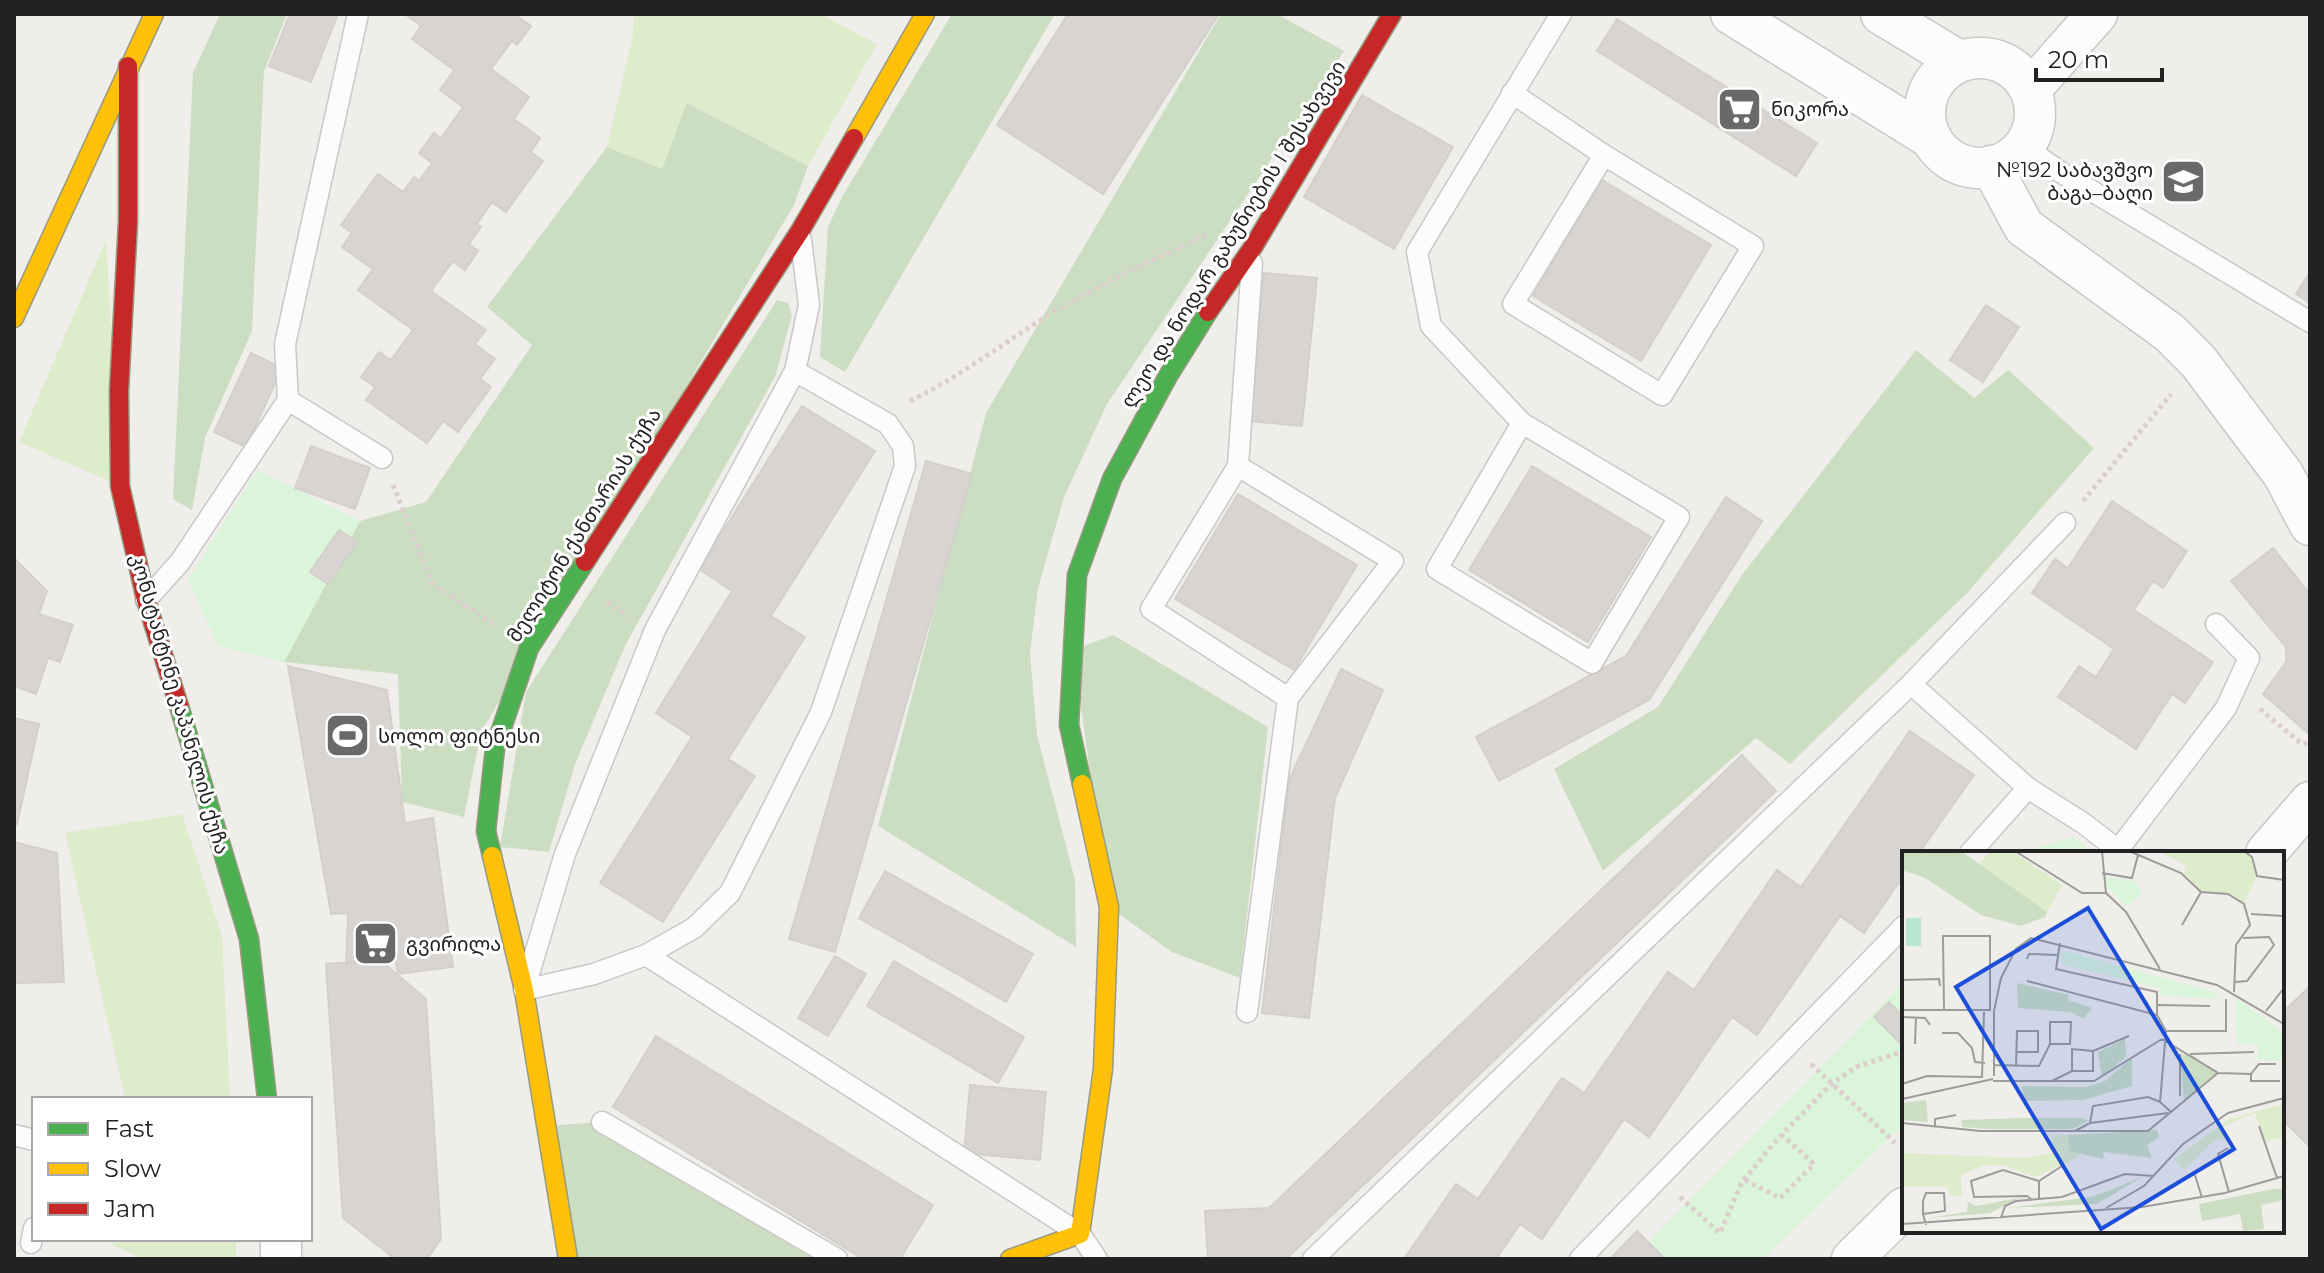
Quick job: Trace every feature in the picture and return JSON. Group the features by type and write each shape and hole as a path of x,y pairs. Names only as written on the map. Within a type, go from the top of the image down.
{"street":[{"path":"14,318 154,14"},
{"name":"მელიტონ ქანთარიას ქუჩა","path":"568,1259 524,990 486,831 495,748 529,648 800,231 925,14"},
{"name":"ლეო და ნოდარ გაბუნიების I შესახვევი","path":"1080,1234 1103,1069 1109,907 1069,725 1077,575 1119,466 1168,376 1253,247 1392,14"},
{"path":"1731,14 1932,139"},
{"path":"1881,14 1959,61"},
{"path":"2030,90 2097,14"},
{"path":"1996,59 2012,68 2030,90 2035,119 2029,138 2007,156 1972,167 1943,154 1932,139 1926,122 1926,103 1932,86 1943,71 1959,61 1996,59"},
{"name":"კონსტანტინე კაპანელის ქუჩა","path":"128,66 128,221 119,391 120,486 146,600 249,939 267,1097"},
{"path":"2007,156 2024,227 2170,333 2198,361 2283,474 2310,525"},
{"path":"2268,851 2310,802"},
{"path":"1852,1259 1902,1210"},
{"path":"1010,1259 1080,1234"}],"lane":[{"path":"146,600 180,562 288,400 285,344 358,14"},
{"path":"1522,423 1437,569 1592,663 1679,517 1522,423 1431,326 1417,252 1561,14"},
{"path":"1512,93 1604,155 1753,246 1662,395 1513,304 1604,155"},
{"path":"2007,156 2062,173 2310,322"},
{"path":"795,371 888,424 903,446 905,466 821,712 730,893 694,928 646,955 594,974 524,990 565,854 655,630 795,371 809,305 800,231"},
{"path":"1253,247 1238,466 1151,609 1288,698"},
{"path":"288,400 382,458"},
{"path":"1238,466 1393,561 1288,698 1247,1012"},
{"path":"1313,1259 1911,684 2065,523"},
{"path":"1911,684 2028,788 2120,851 2226,708 2249,658 2216,624"},
{"path":"1972,851 2028,788"},
{"path":"1580,1259 1902,928"},
{"path":"646,955 1080,1234 1097,1259"},
{"path":"602,1122 837,1259"}],"path":[{"path":"900,405 962,374 1089,292 1208,233"},
{"path":"2096,485 2198,361"},
{"path":"382,458 433,585 529,648"},
{"path":"2235,688 2302,744 2310,743"},
{"path":"1790,1043 1895,1143"},
{"path":"1659,1177 1720,1233 1745,1180 1782,1135 1832,1084 1856,1067 1902,1052"},
{"path":"1745,1180 1780,1198 1814,1164 1782,1135"}],"green space":[{"path":"220,14 287,14 264,71 252,331 205,438 192,510 173,499 193,73"},
{"path":"634,14 820,14 877,44 808,166 688,103 662,170 607,147 633,34"},
{"path":"952,14 1055,14 845,372 820,357 828,227 842,197"},
{"path":"1221,14 1277,14 1344,51 1107,404 1064,497 1038,588 1030,653 1037,735 1075,880 1076,947 878,826 986,413"},
{"path":"687,103 808,166 794,205 481,732 464,817 402,802 398,674 284,662 360,521 426,502 532,345 487,307 607,147 662,169"},
{"path":"106,240 120,486 19,442"},
{"path":"777,300 788,303 792,315 775,377 626,644 575,764 549,852 500,847 526,692"},
{"path":"1916,350 1974,398 2008,370 2094,448 1968,592 1790,764 1756,738 1603,871 1554,769 1658,707 1742,575"},
{"path":"257,470 360,521 284,662 218,646 188,580"},
{"path":"1113,635 1268,727 1240,978 1172,952 1109,907 1073,650"},
{"path":"182,814 222,936 230,1097 125,1097 65,833"},
{"path":"2074,837 2092,851 2032,851"},
{"path":"1902,984 1902,1126 1762,1259 1632,1259"},
{"path":"602,1122 837,1259 568,1259 546,1126"},
{"path":"113,1241 236,1241 236,1259 143,1259 112,1245"}],"building":[{"path":"290,14 338,14 311,82 269,66"},
{"path":"405,14 514,14 531,26 517,45 512,41 491,69 529,97 514,119 540,138 531,152 543,161 506,212 492,202 477,224 481,227 469,244 478,251 465,270 453,261 431,291 486,330 475,344 495,359 480,379 491,387 458,432 443,421 427,443 366,400 375,387 361,377 379,352 391,360 413,330 358,290 373,269 342,247 352,233 341,225 378,174 403,192 414,177 419,181 432,163 419,153 434,133 441,138 463,107 440,90 454,70 412,39 421,26"},
{"path":"1068,14 1219,14 1103,194 997,125"},
{"path":"1617,19 1817,143 1796,176 1597,51"},
{"path":"1362,95 1453,147 1394,249 1304,197"},
{"path":"1602,180 1711,245 1641,361 1533,296"},
{"path":"2310,272 2310,303 2296,294"},
{"path":"1264,273 1317,278 1302,426 1249,421"},
{"path":"1986,305 2019,327 1983,382 1950,360"},
{"path":"251,353 282,368 246,447 214,432"},
{"path":"802,406 875,451 771,616 805,637 728,759 755,776 663,922 600,883 692,737 656,713 732,591 699,569"},
{"path":"311,446 370,468 355,509 295,488"},
{"path":"926,461 972,474 835,952 789,939"},
{"path":"1532,466 1651,537 1588,642 1469,570"},
{"path":"1238,494 1357,565 1294,670 1175,599"},
{"path":"1726,497 1762,521 1649,700 1499,781 1476,737 1626,656"},
{"path":"2112,501 2187,551 2163,588 2153,581 2134,610 2213,662 2185,703 2172,694 2136,749 2058,697 2079,666 2096,677 2114,649 2032,593 2055,559 2068,568"},
{"path":"339,530 357,542 328,584 310,572"},
{"path":"2273,548 2310,594 2309,734 2263,694 2286,662 2286,647 2231,581"},
{"path":"14,558 47,591 39,614 73,625 60,662 48,658 36,694 14,686"},
{"path":"288,666 387,690 405,823 433,818 453,967 398,974 395,958 346,964 348,913 331,914"},
{"path":"1341,669 1383,690 1335,798 1309,1018 1262,1013 1289,780"},
{"path":"14,718 39,724 17,824 14,823"},
{"path":"1910,731 1974,775 1920,851 1902,851 1902,878 1864,933 1840,916 1757,1035 1732,1017 1649,1137 1624,1119 1542,1239 1520,1224 1496,1259 1404,1259 1456,1184 1478,1199 1562,1078 1584,1093 1668,972 1694,990 1777,870 1801,887"},
{"path":"1742,755 1776,791 1286,1259 1208,1259 1205,1211 1269,1208"},
{"path":"14,842 57,853 64,982 14,983"},
{"path":"885,871 1033,954 1006,1002 859,918"},
{"path":"835,956 866,974 828,1036 798,1018"},
{"path":"380,960 426,999 441,1239 427,1259 395,1259 343,1218 326,964"},
{"path":"894,961 1024,1037 998,1083 867,1006"},
{"path":"2310,986 2310,1147 2284,1121 2284,1011"},
{"path":"1889,1002 1902,1015 1902,1045 1874,1017"},
{"path":"656,1036 933,1205 900,1259 863,1259 613,1107"},
{"path":"970,1085 1046,1092 1040,1160 964,1153"},
{"path":"1637,1231 1665,1259 1610,1259"}],"traffic: fast":[{"path":"1082,784 1069,725 1077,575 1112,479 1168,376 1208,312"},
{"path":"492,856 486,831 495,748 529,648 585,562"},
{"path":"179,706 249,939 267,1097"}],"traffic: slow":[{"path":"14,318 154,14"},
{"path":"854,138 925,14"},
{"path":"1010,1259 1080,1234 1103,1069 1109,907 1082,784"},
{"path":"492,856 524,990 568,1259"}],"traffic: jam":[{"path":"1208,312 1253,247 1392,14"},
{"path":"128,66 128,221 119,391 120,486 146,600 179,706"},
{"path":"585,562 800,231 854,138"}],"place":[{"name":"ნიკორა","path":"1740,109"},
{"name":"№192 საბავშვო ბაგა–ბაღი","path":"2184,181"},
{"name":"სოლო ფიტნესი","path":"347,736"},
{"name":"გვირილა","path":"375,944"}]}
